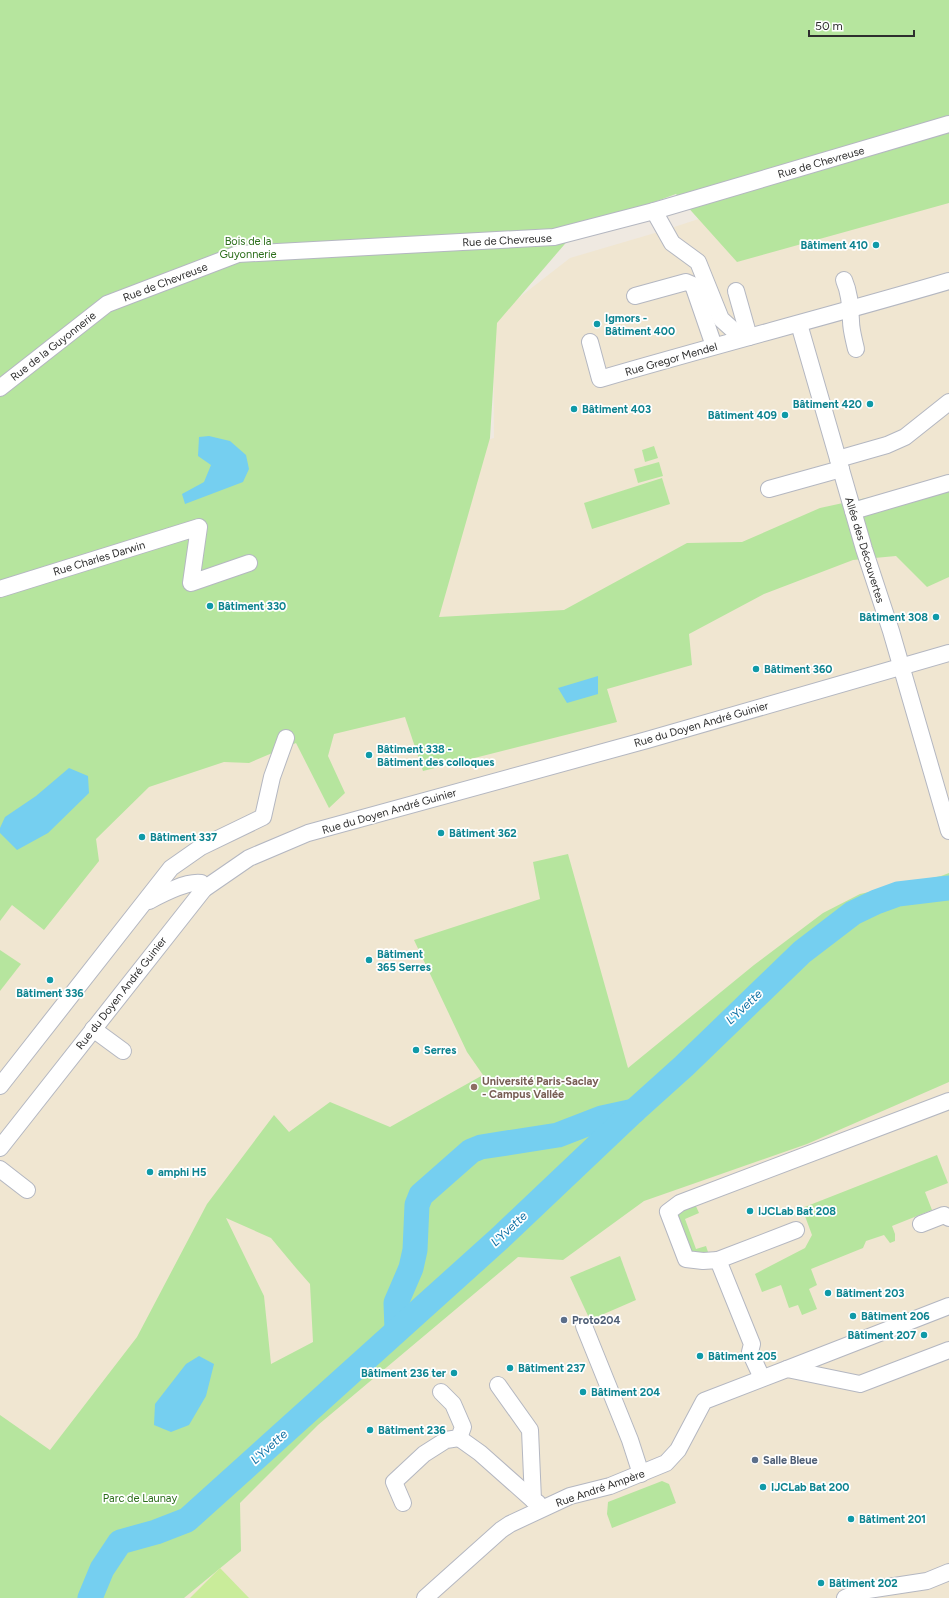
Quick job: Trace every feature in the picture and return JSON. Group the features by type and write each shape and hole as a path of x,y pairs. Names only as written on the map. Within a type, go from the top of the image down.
{"street":[{"name":"Rue de Chevreuse","path":"107,304 238,254 554,237 654,211 949,124"},
{"path":"654,211 672,242 698,262 721,319 746,338"},
{"path":"844,280 848,290 856,350"},
{"path":"746,338 949,281"},
{"path":"635,296 686,282 693,285 700,300 714,346"},
{"path":"736,291 746,338"},
{"name":"Rue de la Guyonnerie","path":"0,388 107,304"},
{"name":"Allée des Découvertes","path":"799,324 853,512 901,666 949,831"},
{"name":"Rue Gregor Mendel","path":"590,342 600,379 746,338"},
{"path":"769,489 887,446 905,437 949,402"},
{"path":"853,512 949,483"},
{"name":"Rue Charles Darwin","path":"0,589 199,527 191,583 249,563"},
{"name":"Rue du Doyen André Guinier","path":"0,1148 204,889 249,858 308,833 654,738 949,653"},
{"path":"0,1086 172,868 195,851 263,817 272,777 286,738"},
{"path":"144,904 163,893 195,882 201,883 204,889"},
{"path":"93,1029 123,1051"},
{"path":"796,1230 718,1260 703,1261 686,1259 668,1212 680,1203 949,1101"},
{"path":"0,1169 27,1190"},
{"path":"921,1224 944,1215 949,1218"},
{"path":"718,1260 752,1344 750,1352 762,1378"},
{"name":"Rue André Ampère","path":"425,1598 501,1530 540,1504 610,1486 666,1463 678,1450 704,1401 949,1306"},
{"path":"584,1326 630,1440 641,1474"},
{"path":"787,1369 860,1384 949,1350"},
{"path":"498,1386 530,1430 540,1504"},
{"path":"441,1392 453,1404 463,1427 459,1438"},
{"path":"403,1503 394,1482 424,1454 446,1440 459,1438 480,1453 540,1504"},
{"path":"846,1598 862,1591 927,1581 949,1572"}],"shaded area":[{"name":"Université Paris-Saclay - Campus Vallée","path":"949,137 949,1598 0,1598 0,577 494,438 493,318 570,258 665,230"}],"green space":[{"name":"Bois de la Guyonnerie","path":"0,0 949,0 949,203 737,262 676,194 576,231 497,323 490,438 439,617 564,610 687,543 742,542 820,508 949,480 949,577 927,587 896,556 853,560 764,594 689,634 692,665 607,689 617,722 423,771 405,717 334,734 328,756 345,793 329,808 296,743 249,763 224,762 149,787 96,839 99,861 44,930 12,905 0,921"},
{"path":"654,446 658,458 645,462 642,450"},
{"path":"659,462 663,476 638,483 634,469"},
{"path":"662,478 670,504 592,529 584,503"},
{"name":"Parc de Launay","path":"568,854 628,1068 754,965 823,913 860,894 949,873 949,1082 807,1144 644,1201 563,1260 518,1257 318,1425 240,1503 241,1551 184,1598 0,1598 0,1415 50,1450 137,1337 207,1204 274,1115 289,1132 330,1102 390,1127 483,1075 467,1052 414,940 540,899 533,862","holes":["226,1218 271,1238 310,1284 313,1342 271,1364 264,1296"]},
{"path":"0,950 21,964 0,991"},
{"path":"937,1155 948,1183 925,1192 932,1210 892,1226 895,1234 895,1241 890,1243 884,1235 866,1241 863,1248 811,1269 817,1285 809,1289 817,1309 802,1315 798,1305 789,1308 781,1285 762,1292 755,1274 805,1248 812,1235 802,1208"},
{"path":"695,1204 699,1213 685,1219 696,1249 706,1246 708,1252 699,1257 690,1253 677,1214 679,1210"},
{"path":"620,1256 636,1300 590,1320 570,1277"},
{"path":"662,1481 669,1484 676,1503 612,1528 607,1514 608,1502"},
{"path":"220,1568 249,1598 190,1598"}],"water":[{"path":"209,436 230,441 246,455 249,469 243,482 185,504 182,494 204,482 211,465 198,456 199,437"},
{"path":"598,676 598,694 567,703 558,688"},
{"path":"69,768 88,776 89,793 48,833 17,850 0,833 0,828 5,817 36,796"},
{"path":"199,1356 214,1364 206,1396 189,1425 171,1432 154,1425 155,1404 186,1364"}],"waterway":[{"name":"L'Yvette","path":"90,1598 102,1569 120,1542 156,1532 187,1520 500,1238 634,1111 684,1066 802,952 853,913 876,902 898,894 949,888"},
{"path":"397,1330 396,1303 411,1268 415,1250 417,1205 421,1195 471,1151 481,1147 558,1135 602,1118 634,1111"}],"place":[{"name":"Bâtiment 410","path":"876,245"},
{"name":"Igmors - Bâtiment 400","path":"597,324"},
{"name":"Bâtiment 420","path":"870,404"},
{"name":"Bâtiment 403","path":"574,409"},
{"name":"Bâtiment 409","path":"785,415"},
{"name":"Bâtiment 330","path":"210,606"},
{"name":"Bâtiment 308","path":"936,617"},
{"name":"Bâtiment 360","path":"756,669"},
{"name":"Bâtiment 338 - Bâtiment des colloques","path":"369,755"},
{"name":"Bâtiment 362","path":"441,833"},
{"name":"Bâtiment 337","path":"142,837"},
{"name":"Bâtiment 365 Serres","path":"369,960"},
{"name":"Bâtiment 336","path":"50,980"},
{"name":"Serres","path":"416,1050"},
{"name":"Université Paris-Saclay - Campus Vallée","path":"474,1087"},
{"name":"amphi H5","path":"150,1172"},
{"name":"IJCLab Bat 208","path":"750,1211"},
{"name":"Bâtiment 203","path":"828,1293"},
{"name":"Bâtiment 206","path":"853,1316"},
{"name":"Proto204","path":"564,1320"},
{"name":"Bâtiment 207","path":"924,1335"},
{"name":"Bâtiment 205","path":"700,1356"},
{"name":"Bâtiment 237","path":"510,1368"},
{"name":"Bâtiment 236 ter","path":"454,1373"},
{"name":"Bâtiment 204","path":"583,1392"},
{"name":"Bâtiment 236","path":"370,1430"},
{"name":"Salle Bleue","path":"755,1460"},
{"name":"IJCLab Bat 200","path":"763,1487"},
{"name":"Bâtiment 201","path":"851,1519"},
{"name":"Bâtiment 202","path":"821,1583"}]}
